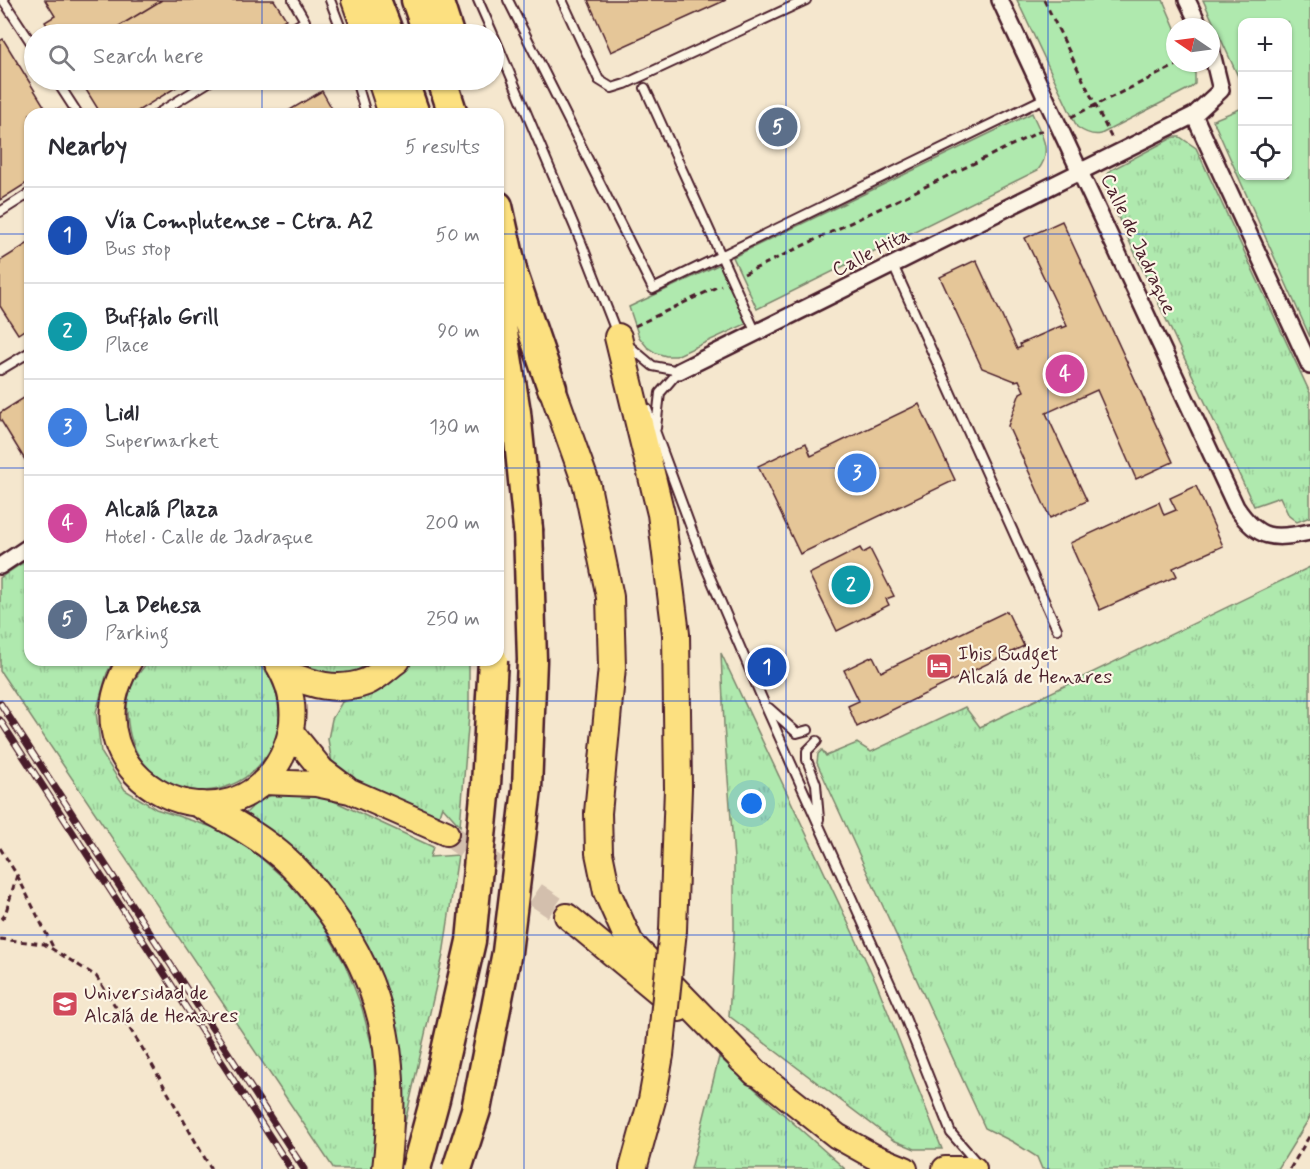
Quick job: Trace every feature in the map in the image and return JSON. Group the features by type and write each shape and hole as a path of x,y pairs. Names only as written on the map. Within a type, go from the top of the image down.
{"highway":[{"path":"355,0 363,24"},
{"path":"376,0 385,24"},
{"path":"416,0 424,24"},
{"path":"438,0 446,24"},
{"path":"384,90 390,108"},
{"path":"407,90 413,108"},
{"path":"445,90 451,108"},
{"path":"466,90 471,108"},
{"path":"504,233 513,274 586,486 610,597 612,667 598,813 599,854 607,892 630,943 755,1072"},
{"path":"618,335 661,514 676,634 678,788 673,930 660,1055 652,1100 633,1169"},
{"path":"457,1169 476,1110 507,952 527,789 532,660 528,529 516,412 504,339"},
{"path":"280,667 309,684 338,688 367,681 388,666"},
{"path":"416,1169 435,1099 471,941 486,785 493,666"},
{"path":"201,805 247,831 278,853 314,889 344,930 362,962 386,1033 390,1067 392,1125 386,1169"}],"main road":[{"path":"127,666 117,686 112,714 116,741 129,766 149,786 173,800 201,805 223,802 244,795 263,782 281,759 292,733 294,713 291,692 280,667"},
{"path":"292,733 322,770 350,792"},
{"path":"263,782 316,784 350,792 446,833"},
{"path":"567,916 755,1072 837,1136 873,1156 905,1169"},
{"path":"837,1136 863,1169"},
{"path":"945,1169 974,1169"}],"street":[{"name":"Calle de Jadraque","path":"1000,0 1236,507 1247,523 1260,533 1275,536 1310,532"},
{"path":"1187,0 1196,18"},
{"name":"Calle Hita","path":"679,371 1194,115 1221,90 1217,72"},
{"path":"1194,115 1310,366"},
{"path":"0,566 24,550"}],"lane":[{"path":"3,0 24,32"},
{"path":"293,0 305,21 300,24"},
{"path":"330,0 340,24"},
{"path":"478,0 488,24"},
{"path":"508,0 653,289 1046,98"},
{"path":"562,0 599,80 612,88 806,0"},
{"path":"504,61 581,242 639,388"},
{"path":"645,88 756,333"},
{"path":"62,90 74,108"},
{"path":"167,108 196,90"},
{"path":"359,90 364,108"},
{"path":"0,212 24,197"},
{"path":"893,265 1057,629"},
{"path":"618,335 653,366 679,371"},
{"path":"0,370 24,356"},
{"name":"Calle Hita","path":"656,429 660,393 679,371"},
{"path":"643,398 704,563 764,703 902,1010 951,1133 969,1156 983,1169"},
{"path":"764,703 796,733 808,730"},
{"path":"817,741 807,751 807,760 816,784 820,826"}],"path":[{"path":"1044,0 1118,151"},
{"path":"618,335 1166,70"},
{"path":"0,848 17,875 55,951"},
{"path":"0,921 17,875"},
{"path":"0,939 44,944 96,976 146,1054 211,1169"},
{"path":"1290,1169 1310,1135"}],"green space":[{"path":"1017,0 1163,0 1171,18 1166,18 1166,72 1194,72 1195,84 1101,134 1086,132 1077,127"},
{"path":"1203,0 1310,0 1310,337 1240,180 1292,180 1292,18 1238,18 1238,76 1220,37 1220,18 1211,18"},
{"path":"1238,110 1238,176 1213,120"},
{"path":"1032,113 1042,134 1045,149 1043,163 1038,170 757,309 733,257"},
{"path":"1174,137 1180,137 1196,148 1310,393 1310,517 1297,522 1289,516 1280,497 1254,506 1108,196 1105,182 1111,170"},
{"path":"720,264 748,323 676,356 656,353 647,347 639,337 629,307"},
{"path":"24,562 24,666 111,666 96,712 101,752 125,790 156,809 218,829 254,852 287,881 319,919 345,964 362,1008 373,1050 376,1144 372,1169 334,1169 0,671 0,578"},
{"path":"1310,567 1310,1117 1278,1169 1042,1169 1037,1157 985,1128 817,763 818,754 822,750 826,756 857,743 871,752 965,707 980,727"},
{"path":"721,653 876,982 942,1149 915,1149 893,1140 729,1016 734,934 734,859"},
{"path":"144,666 261,666 274,686 278,702 279,720 273,744 257,767 237,782 215,790 191,790 169,783 150,770 135,750 127,713 128,698 136,677"},
{"path":"300,666 364,666 339,677 325,676"},
{"path":"401,666 469,666 469,715 460,826 442,806 438,818 333,770 328,739 332,719 342,702 366,693"},
{"path":"275,793 323,796 433,847 430,857 458,855 443,955 403,1131 402,1075 397,1039 388,998 371,956 344,908 309,865 268,829 245,814 256,803"},
{"path":"719,1057 845,1169 691,1169"}],"building":[{"path":"45,0 162,0 122,24 46,24 45,22 55,16"},
{"path":"162,0 274,0 286,19 278,24 122,24"},
{"path":"588,0 726,0 611,52"},
{"path":"3,39 24,73 24,90 34,90 45,108 24,108 24,185 0,200 0,41"},
{"path":"86,90 172,90 143,108 97,108"},
{"path":"322,91 332,108 293,108"},
{"path":"1062,221 1173,462 1136,479 1097,390 1046,413 1087,501 1050,518 1008,426 1020,393 1024,391 1019,380 1015,381 982,368 940,277 976,260 1017,349 1021,347 1020,344 1061,326 1062,328 1067,326 1025,238"},
{"path":"24,246 24,330 18,334 0,306 0,261"},
{"path":"24,398 24,458 0,419 0,413"},
{"path":"919,404 955,480 800,554 758,466 806,443 811,456"},
{"path":"1196,486 1223,546 1173,568 1177,576 1100,610 1070,543 1159,502 1164,515 1176,510 1170,498"},
{"path":"860,548 863,553 870,549 894,596 886,599 889,605 837,631 809,574"},
{"name":"Ibis Budget Alcalá de Henares","path":"1007,611 1024,646 857,727 848,706 859,701 844,670 873,656 881,672"}],"tunnel":[{"path":"446,833 567,916"}],"railway":[{"path":"0,703 304,1169"},
{"path":"0,720 291,1169"}],"place":[{"name":"La Dehesa","path":"778,127"},
{"name":"Alcalá Plaza","path":"1065,374"},
{"name":"Lidl","path":"857,473"},
{"name":"Buffalo Grill","path":"851,585"},
{"name":"Ibis Budget Alcalá de Henares","path":"939,666"},
{"name":"Vía Complutense - Ctra. A2","path":"767,667"},
{"name":"Universidad de Alcalá de Henares","path":"65,1004"}]}
